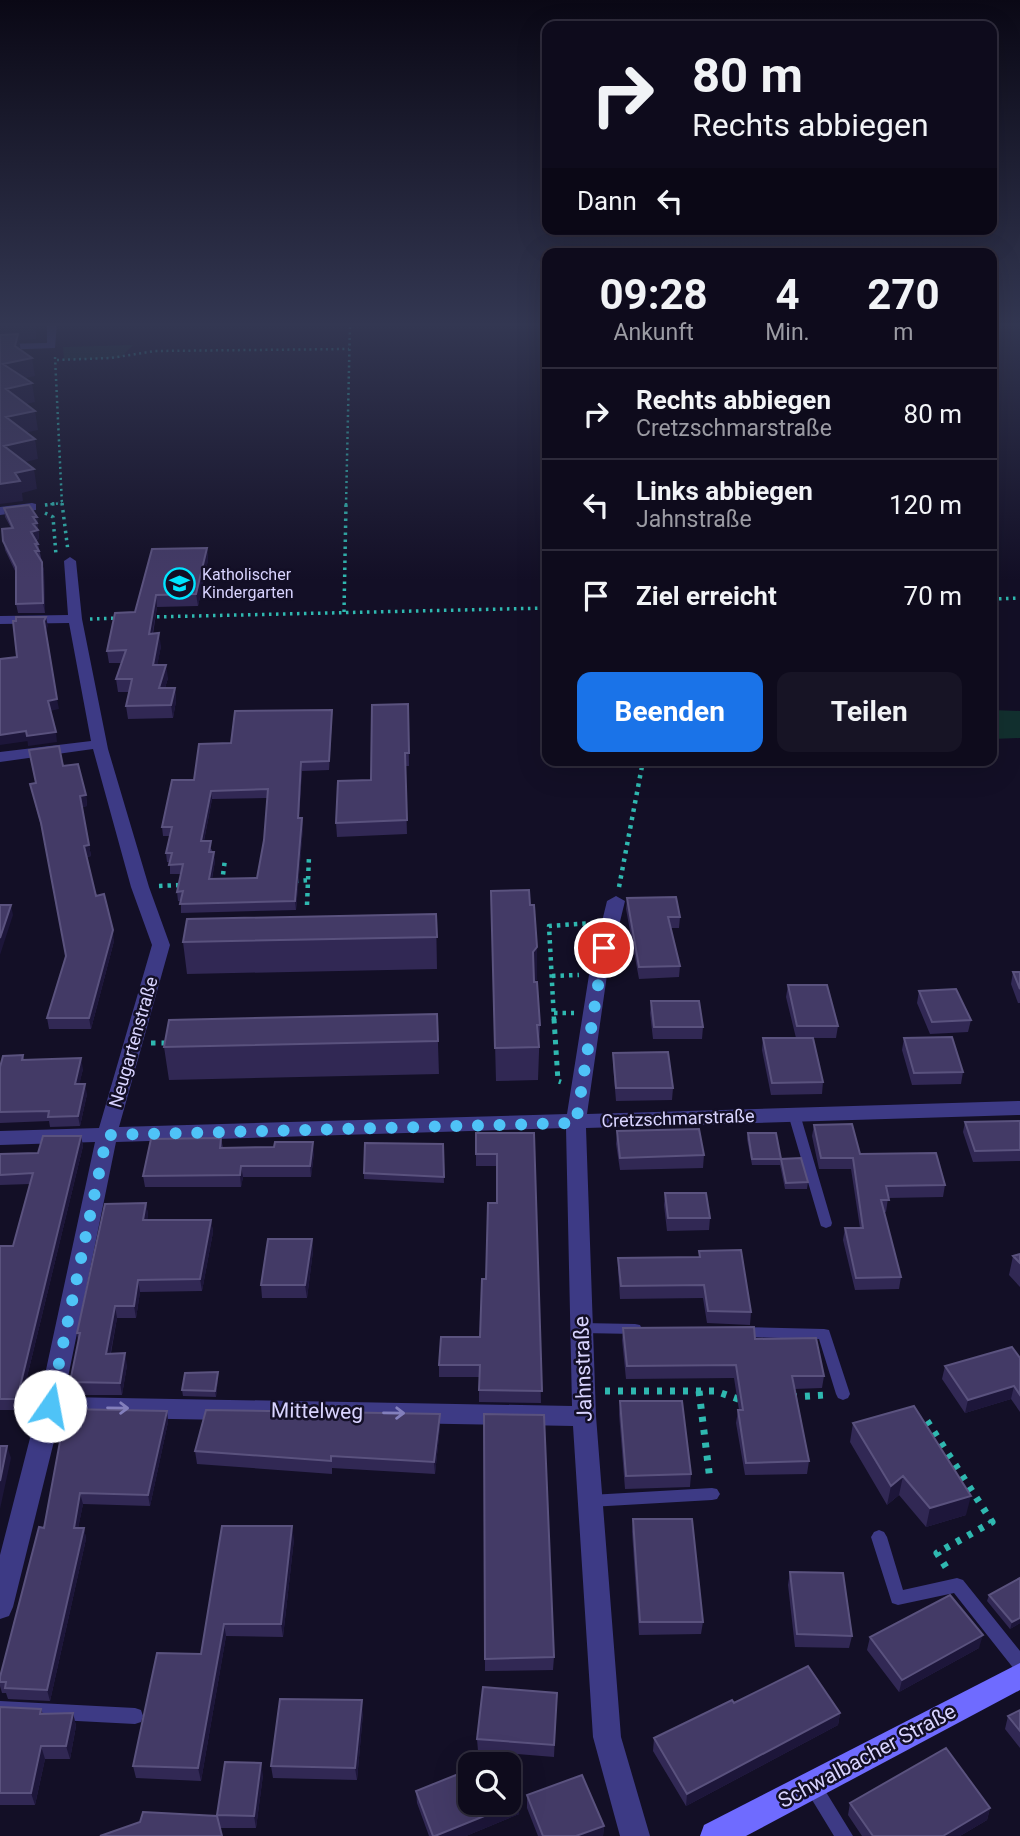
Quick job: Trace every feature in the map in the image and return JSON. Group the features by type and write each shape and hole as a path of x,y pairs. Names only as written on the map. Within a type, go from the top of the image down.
{"street":[{"path":"0,511 32,507"},
{"name":"Neugartenstraße","path":"0,1607 50,1406 107,1135 161,945 140,887 99,744 75,619 70,563"},
{"path":"0,620 75,619"},
{"path":"0,757 99,744"},
{"name":"Jahnstraße","path":"613,911 596,988 576,1123 584,1416 607,1737 635,1836"},
{"name":"Cretzschmarstraße","path":"0,1138 1020,1108"},
{"name":"Mittelweg","path":"50,1406 584,1416"},
{"name":"Schwalbacher Straße","path":"715,1836 1020,1676"}],"lane":[{"path":"794,1114 826,1223"},
{"path":"582,1328 649,1329"},
{"path":"730,1332 824,1334 843,1394"},
{"path":"590,1501 712,1494"},
{"path":"879,1537 898,1598 957,1585 1020,1664"},
{"path":"0,1709 135,1716"},
{"path":"812,1785 844,1836"}],"path":[{"path":"32,507 53,517 57,565 70,563 62,503 58,409"},
{"path":"344,612 348,409"},
{"path":"997,599 1020,598"},
{"path":"140,617 542,608"},
{"path":"75,619 127,618"},
{"path":"583,1089 558,1081 549,926 613,911 642,766"},
{"path":"307,905 309,856"},
{"path":"222,883 225,859"},
{"path":"281,881 309,880"},
{"path":"209,884 232,883"},
{"path":"140,887 195,884"},
{"path":"133,1044 174,1043"},
{"path":"583,1391 715,1391 735,1400 749,1399"},
{"path":"699,1391 712,1494"},
{"path":"789,1397 843,1394"},
{"path":"927,1421 992,1522 937,1553 957,1585"}],"green space":[{"path":"997,710 1020,711 1020,738 997,739"}],"building":[{"path":"0,409 32,409 35,411 6,417 35,439 4,446 34,469 15,473 20,481 0,484"},
{"path":"29,505 37,517 33,517 37,523 33,524 38,530 31,532 38,544 35,544 39,551 35,551 42,562 43,603 16,604 16,567 3,541 2,529 13,528 4,508"},
{"path":"207,548 196,594 156,595 149,634 159,633 153,665 166,665 159,688 175,688 171,705 126,706 132,679 116,679 126,650 107,651 115,613 135,612 152,549"},
{"path":"16,617 46,617 44,621 57,699 48,701 56,732 27,736 26,731 0,735 0,659 17,657 13,621 16,621"},
{"path":"408,704 409,753 405,753 407,820 336,823 338,781 371,780 372,705"},
{"path":"332,710 329,761 301,762 298,818 302,818 295,901 180,904 183,891 177,892 183,864 169,865 172,853 166,853 172,827 162,827 172,780 194,780 199,744 231,743 235,711","holes":["268,789 264,840 257,878 209,879 214,852 209,852 211,841 201,841 211,791"]},
{"path":"59,746 63,766 78,764 86,795 80,796 89,845 84,846 96,896 104,894 113,930 89,1018 47,1018 66,956 41,823 30,784 36,783 29,750"},
{"path":"529,890 530,905 534,905 537,947 533,952 540,1025 537,1025 539,1047 495,1048 491,891"},
{"path":"676,897 680,917 668,917 680,966 639,967 627,898"},
{"path":"0,905 11,905 0,938"},
{"path":"436,914 437,937 183,942 187,919"},
{"path":"1013,972 1020,972 1020,989"},
{"path":"788,985 827,985 838,1026 797,1026"},
{"path":"956,989 971,1020 932,1022 919,991"},
{"path":"651,1001 699,1001 703,1027 654,1027"},
{"path":"437,1014 438,1041 164,1047 169,1020"},
{"path":"952,1037 963,1072 914,1073 904,1038"},
{"path":"763,1038 813,1038 823,1082 772,1083"},
{"path":"668,1052 673,1088 616,1088 613,1053"},
{"path":"23,1055 22,1060 81,1058 75,1084 85,1084 78,1116 48,1117 49,1111 0,1112 0,1067 3,1056"},
{"path":"1020,1121 1020,1150 975,1151 965,1122"},
{"path":"852,1124 860,1154 936,1153 945,1185 886,1186 889,1200 881,1200 901,1277 856,1278 845,1228 863,1228 853,1158 821,1158 814,1125"},
{"path":"699,1129 704,1155 620,1158 617,1131"},
{"path":"476,1133 534,1133 542,1391 479,1390 480,1365 439,1365 441,1337 480,1337 482,1279 486,1279 488,1203 497,1203 497,1154 476,1154"},
{"path":"748,1133 776,1133 781,1159 752,1159"},
{"path":"43,1136 81,1136 17,1399 0,1399 0,1246 13,1246 33,1173 0,1175 0,1154 38,1153"},
{"path":"221,1138 220,1148 274,1147 275,1142 313,1142 310,1166 241,1166 240,1175 143,1176 151,1139"},
{"path":"365,1143 443,1144 444,1177 364,1173"},
{"path":"801,1158 808,1182 786,1183 781,1159"},
{"path":"665,1193 706,1193 710,1218 668,1218"},
{"path":"146,1203 143,1220 211,1220 200,1279 138,1280 134,1306 115,1306 106,1354 125,1353 120,1383 70,1382 80,1333 77,1333 105,1204"},
{"path":"268,1239 312,1239 305,1285 261,1285"},
{"path":"741,1250 751,1312 708,1311 704,1285 621,1286 618,1258 700,1257 699,1251"},
{"path":"1020,1254 1020,1263 1013,1256"},
{"path":"754,1327 755,1339 816,1338 824,1376 792,1376 809,1461 746,1463 738,1410 743,1410 736,1365 627,1366 623,1328"},
{"path":"1012,1347 1020,1358 1020,1395 1014,1386 968,1400 945,1366"},
{"path":"218,1372 215,1391 182,1390 185,1373"},
{"path":"620,1401 682,1401 691,1474 626,1476"},
{"path":"914,1406 971,1496 930,1508 903,1476 891,1486 853,1423"},
{"path":"66,1409 167,1411 148,1495 80,1493 74,1528 84,1528 47,1690 5,1688 6,1682 0,1682 0,1677 39,1527 44,1528"},
{"path":"206,1410 440,1414 434,1462 331,1456 331,1461 195,1451"},
{"path":"484,1414 544,1415 554,1657 485,1659"},
{"path":"0,1446 7,1446 0,1481"},
{"path":"633,1519 692,1519 703,1622 640,1622"},
{"path":"222,1526 292,1526 281,1624 224,1624 198,1768 133,1766 157,1653 201,1654"},
{"path":"790,1572 843,1573 852,1636 797,1634"},
{"path":"1020,1578 1020,1618 1012,1622 989,1595"},
{"path":"950,1595 983,1635 902,1680 870,1637"},
{"path":"808,1666 840,1713 687,1794 654,1738 732,1700 734,1703"},
{"path":"483,1687 557,1693 554,1745 477,1739"},
{"path":"280,1699 362,1700 355,1768 271,1766"},
{"path":"0,1707 41,1709 40,1714 73,1713 66,1746 41,1746 31,1793 0,1793"},
{"path":"1020,1710 1020,1731 1008,1716"},
{"path":"946,1748 990,1808 943,1836 873,1836 850,1803"},
{"path":"225,1762 261,1763 254,1816 217,1815"},
{"path":"458,1774 458,1815 487,1815 433,1836 416,1791"},
{"path":"582,1775 604,1826 576,1836 543,1836 527,1795"},
{"path":"143,1812 217,1816 222,1836 100,1836 140,1822"}],"place":[{"name":"Katholischer Kindergarten","path":"179,583"}],"route":[{"path":"50,1406 107,1135 576,1123 604,948"}]}
